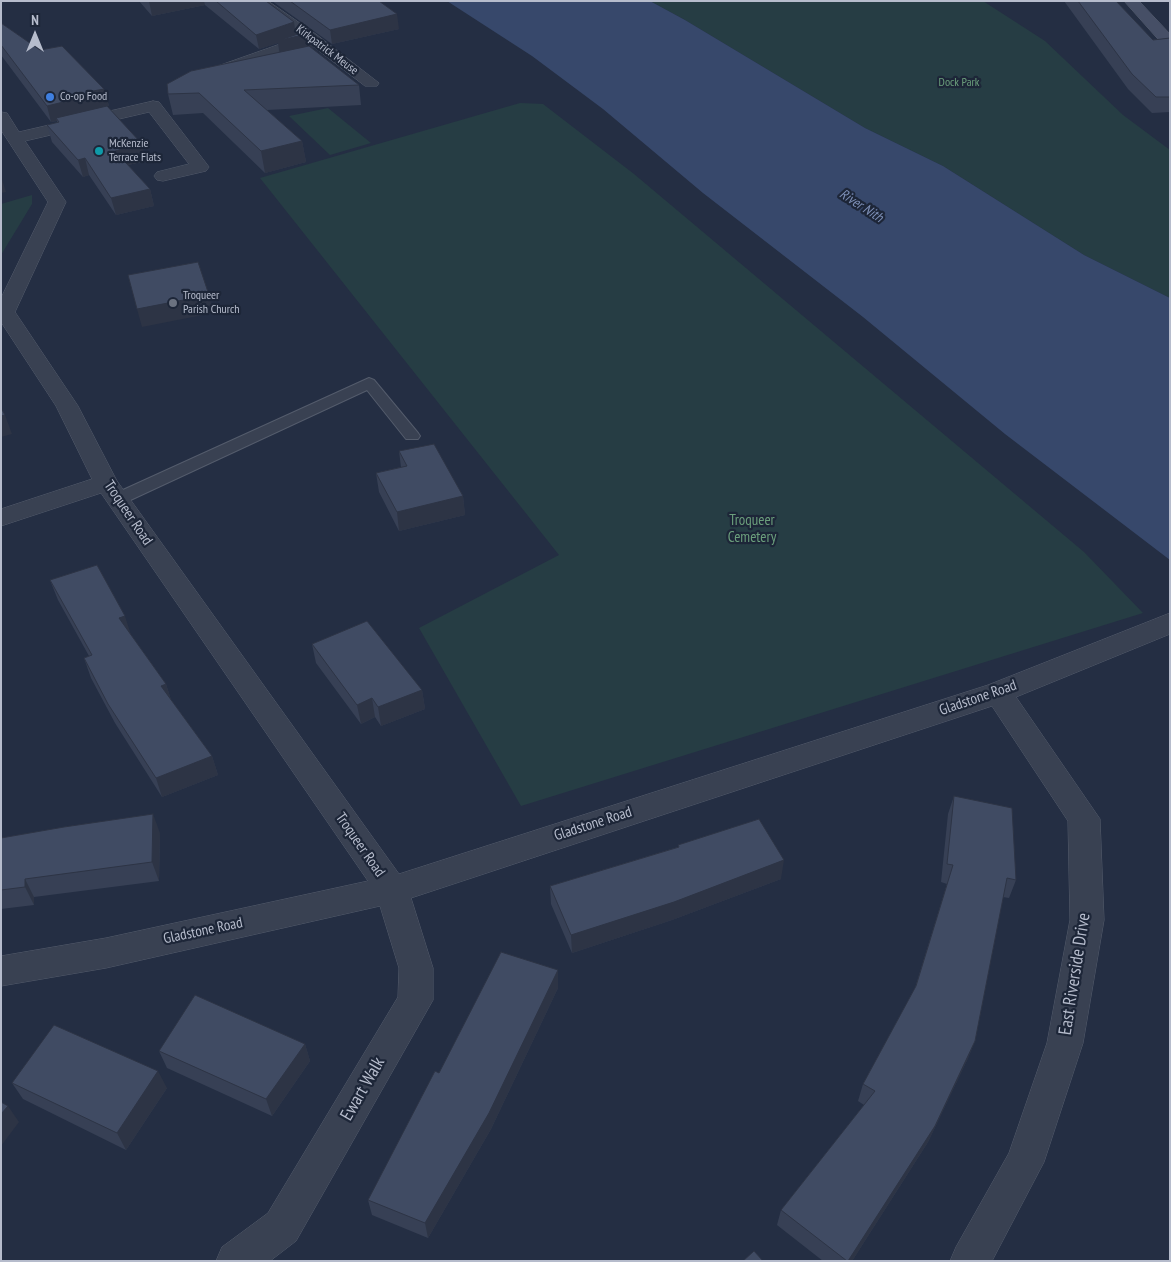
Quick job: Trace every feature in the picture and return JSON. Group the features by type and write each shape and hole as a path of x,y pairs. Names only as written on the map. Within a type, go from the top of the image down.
{"main road":[{"path":"1131,1 1170,44"}],"street":[{"name":"Kirkpatrick Meuse","path":"258,1 312,38 371,83"},
{"path":"210,75 312,38"},
{"path":"15,138 153,106 170,97"},
{"path":"153,106 200,167 162,176"},
{"name":"Troqueer Road","path":"1,117 57,202 3,313 67,406 112,491 392,890"},
{"path":"1,518 112,491"},
{"name":"Gladstone Road","path":"1,971 106,953 392,890 998,693 1170,623"},
{"name":"East Riverside Drive","path":"970,1261 1025,1162 1064,1043 1087,920 1084,820 998,693"},
{"name":"Ewart Walk","path":"236,1261 282,1227 415,1000 416,968 392,890"}],"lane":[{"path":"112,491 369,383 412,436"}],"green space":[{"name":"Dock Park","path":"650,1 983,1 1045,41 1123,115 1170,150 1170,298 1084,255 943,166 865,128"},
{"name":"Troqueer Cemetery","path":"520,103 543,104 634,174 1084,552 1143,613 521,806 419,628 559,555 260,178"},
{"path":"328,108 371,143 330,155 289,116"},
{"path":"32,195 32,204 1,255 1,204"}],"water":[{"name":"River Nith","path":"447,1 650,1 865,128 943,166 1084,255 1170,298 1170,560 1005,434 863,317 703,193 603,109 532,56"}],"building":[{"path":"216,1 266,1 294,22 256,35"},
{"path":"290,1 379,1 397,14 330,30"},
{"path":"1078,1 1116,1 1153,40 1170,38 1170,97 1156,97 1132,74"},
{"path":"1,23 40,50 62,46 104,89 93,91 96,94 47,106 1,45"},
{"path":"307,31 311,33 277,41"},
{"path":"309,46 359,85 244,90 302,141 261,151 199,93 168,94 167,84 191,71"},
{"path":"107,106 142,144 115,151 150,189 111,198 85,158 78,160 47,125 59,122 56,118"},
{"path":"198,262 209,295 137,309 128,275"},
{"path":"1,408 5,415 1,416"},
{"path":"434,444 463,496 397,512 376,473 407,466 399,451"},
{"path":"97,565 125,616 119,618 166,684 161,686 212,756 156,778 108,704 84,658 92,655 50,580"},
{"path":"367,621 422,690 378,707 372,698 357,705 312,644"},
{"path":"954,796 1012,808 1016,880 1007,878 975,1041 935,1126 847,1261 781,1210 875,1091 863,1084 916,986 953,865 947,864"},
{"path":"153,814 152,862 25,879 25,887 1,890 1,838"},
{"path":"759,819 784,860 674,902 571,935 550,886 679,847 678,845"},
{"path":"501,952 558,970 489,1113 425,1223 368,1200 435,1071 439,1073"},
{"path":"195,995 305,1044 266,1099 159,1051"},
{"path":"54,1025 158,1071 117,1133 12,1083"},
{"path":"1,1102 8,1106 1,1114"},
{"path":"754,1251 763,1261 743,1261"}],"place":[{"name":"Co-op Food","path":"50,97"},
{"name":"McKenzie Terrace Flats","path":"99,151"},
{"name":"Troqueer Parish Church","path":"173,303"}]}
